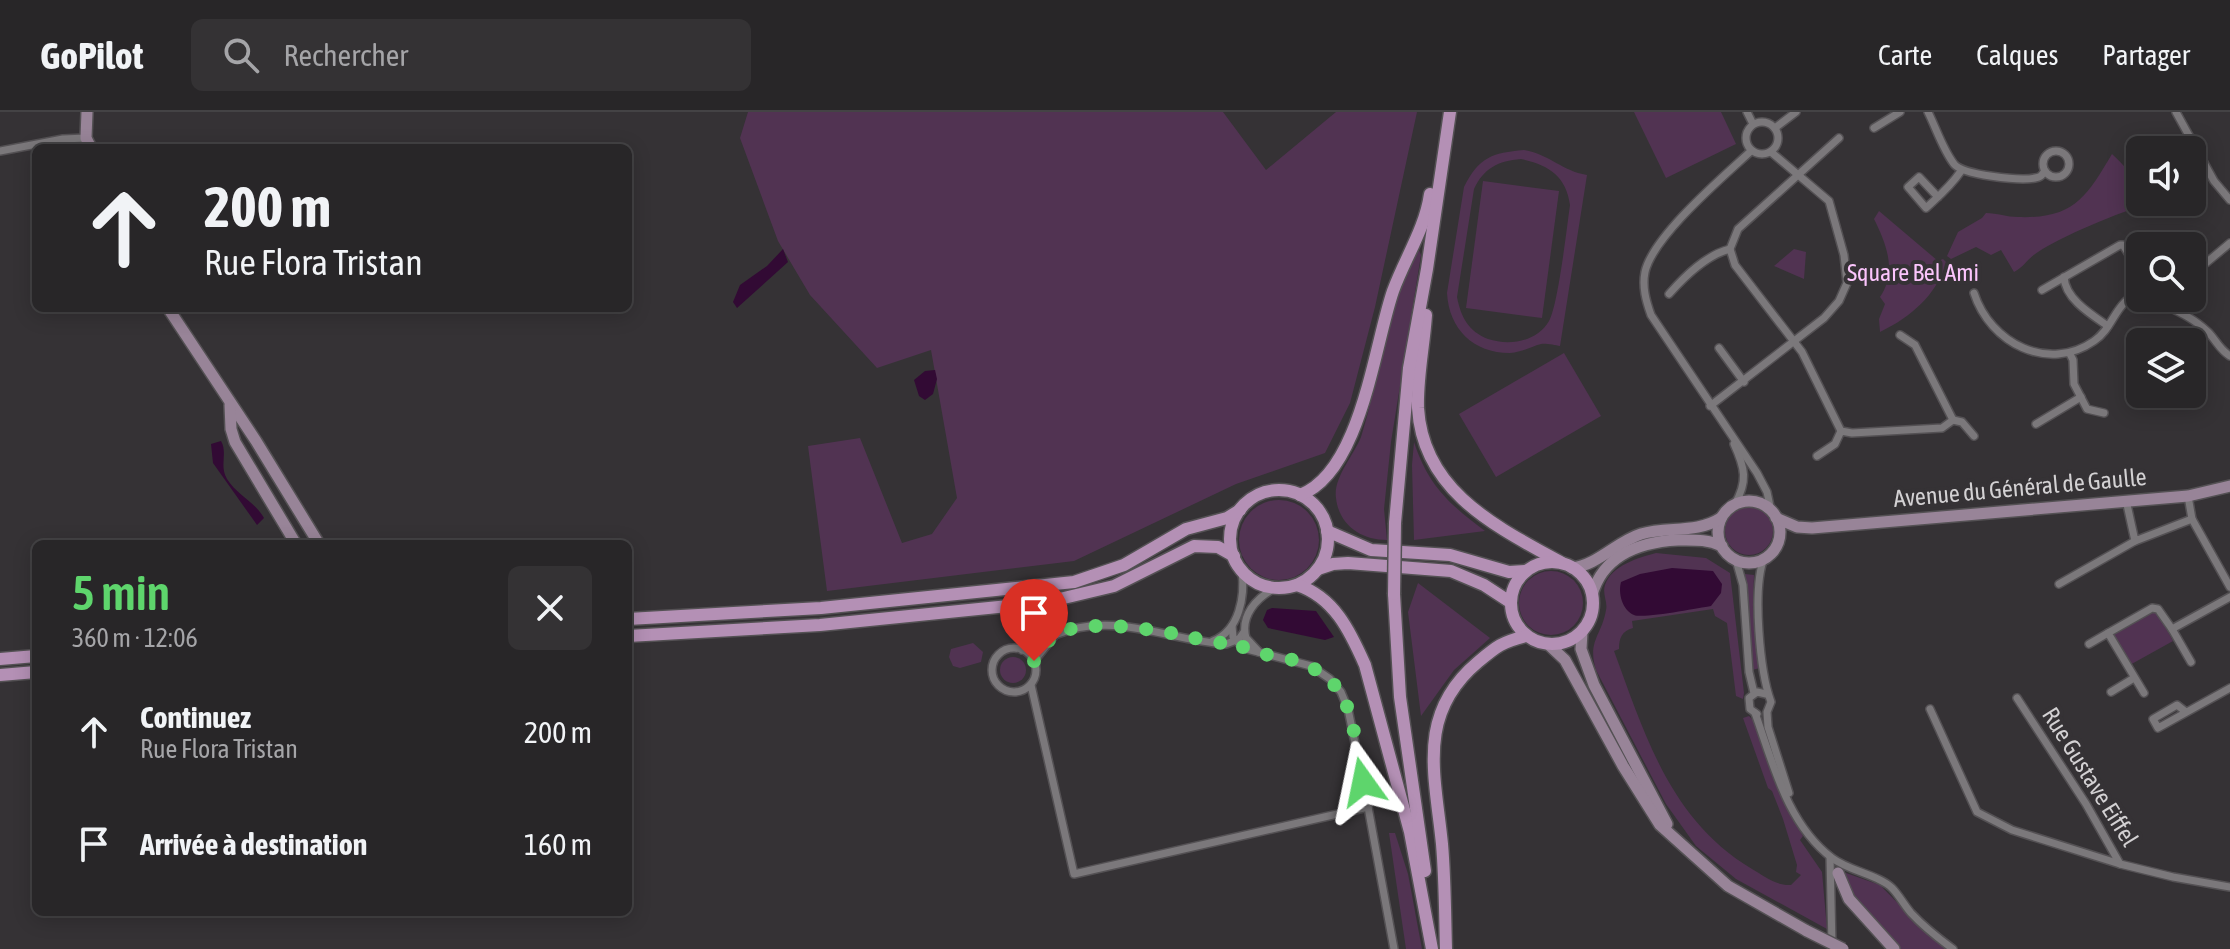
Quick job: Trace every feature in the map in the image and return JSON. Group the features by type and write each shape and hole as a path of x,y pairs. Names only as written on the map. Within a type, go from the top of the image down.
{"main road":[{"path":"87,112 88,143"},
{"path":"1435,949 1398,671 1394,594 1395,523 1409,368 1450,112"},
{"path":"1300,495 1314,489 1327,476 1346,443 1367,395 1387,309 1425,219 1446,137"},
{"path":"1427,269 1425,328 1418,389 1426,451 1438,473 1463,501 1585,579 1592,595"},
{"path":"171,312 317,540"},
{"path":"230,404 231,429 240,451 294,540"},
{"name":"Avenue du Général de Gaulle","path":"1773,514 1797,527 1812,528 2188,496 2230,486"},
{"path":"632,619 821,608 1074,582 1111,571 1139,558 1186,529 1227,518 1265,492 1283,490 1300,495 1317,508 1327,531 1327,551 1318,569"},
{"path":"1327,531 1371,550 1450,555 1509,572 1525,571 1543,563 1567,566 1589,564 1641,534 1698,529 1721,518 1735,504 1754,501 1773,514 1778,541 1764,558 1750,562 1736,560 1722,546 1708,540 1659,541 1638,546 1606,567 1599,575 1592,595 1591,614 1582,632 1581,649 1594,685 1675,838"},
{"path":"1240,510 1231,532 1234,556 1242,571 1257,582 1275,588 1297,585 1318,593 1332,607 1353,639 1365,665 1410,832 1435,949"},
{"path":"1721,518 1718,532 1722,546"},
{"name":"Avenue du Général de Gaulle","path":"1778,541 1812,528"},
{"path":"632,636 820,625 1047,602 1114,586 1194,546 1218,547 1234,556"},
{"path":"1297,585 1318,569 1333,564 1443,569 1471,578 1510,602"},
{"path":"1525,571 1514,585 1510,602 1514,621 1526,636 1549,645 1565,660 1649,810 1728,886 1843,949"},
{"path":"1549,645 1567,642 1582,632"},
{"path":"1446,949 1444,867 1433,757 1436,724 1449,693 1463,676 1501,643 1526,636"},
{"path":"0,659 32,656"},
{"path":"0,675 32,672"},
{"path":"1838,867 1840,884 1849,899 1894,949"}],"street":[{"path":"1747,112 1753,124"},
{"path":"1775,128 1796,112"},
{"path":"1874,128 1900,112"},
{"path":"1928,112 1953,163 1961,171 2033,179 2045,171"},
{"path":"2176,112 2214,181 2230,200"},
{"path":"1762,122 1775,128 1777,143 1771,152 1761,155 1751,151 1745,137 1753,124 1762,122"},
{"path":"1817,456 1835,444 1841,431 1795,341 1735,265 1730,249 1738,229 1839,138"},
{"path":"37,144 63,139 88,143"},
{"path":"0,151 32,145"},
{"path":"1751,151 1657,245 1645,274 1644,288 1651,315 1757,473 1767,492 1773,514"},
{"path":"1710,406 1824,318 1839,301 1847,283 1844,255 1829,201 1771,152"},
{"path":"1938,197 1952,185 1961,171"},
{"path":"2206,263 2230,243"},
{"path":"2042,290 2123,245 2126,250"},
{"path":"1669,294 1704,262 1720,251 1730,249"},
{"path":"2064,277 2064,285 2082,308 2108,326"},
{"path":"1974,293 1980,310 2002,336 2020,347 2039,353 2070,354 2093,342 2126,301"},
{"path":"2178,312 2210,334 2215,344 2230,356"},
{"path":"1900,335 1915,345 1953,420"},
{"path":"1719,348 1744,382"},
{"path":"2070,354 2074,384 2087,409 2104,413"},
{"path":"2036,424 2081,397"},
{"path":"1841,431 1942,428 1953,420 1962,422 1974,436"},
{"path":"1723,425 1743,465 1744,486 1735,504"},
{"path":"240,451 256,441"},
{"path":"2188,496 2192,519 2230,587"},
{"path":"2126,500 2135,541"},
{"path":"2059,584 2135,541 2192,519"},
{"path":"1764,558 1757,587 1766,694 1771,702 1767,712 1768,727 1793,807"},
{"path":"1736,560 1743,585 1748,658 1754,693 1748,702 1755,713 1780,786 1808,835 1838,867 1883,882 1893,889 1912,914 1953,949"},
{"path":"1211,641 1222,637 1232,626 1243,594 1242,571"},
{"path":"1022,650 1070,630 1122,626 1226,644 1236,641 1244,632 1249,613 1263,595 1275,588"},
{"path":"2172,629 2230,597"},
{"path":"2089,644 2152,608 2158,609 2191,662"},
{"path":"1232,626 1236,641 1243,648 1311,666 1336,685 1348,709 1394,949"},
{"path":"1244,632 1249,643 1261,653"},
{"path":"2108,633 2144,693"},
{"path":"1034,661 1055,635"},
{"path":"1031,685 1017,693 1007,692 995,684 993,662 1001,651 1022,650 1034,661 1036,672 1031,685 1074,874 1368,807"},
{"path":"2111,692 2134,678"},
{"path":"2186,712 2230,688"},
{"path":"1754,693 1766,694"},
{"name":"Rue Gustave Eiffel","path":"2017,698 2083,798 2120,864 2230,887"},
{"path":"1930,709 1977,812 2012,830 2120,864"},
{"path":"1755,713 1767,712"},
{"path":"1830,857 1832,949"},
{"path":"1829,886 1838,867"}],"green space":[{"path":"748,112 1223,112 1266,170 1336,112 1417,112 1375,307 1350,403 1325,453 1236,484 1074,561 827,591 808,446 860,438 902,543 932,534 957,498 931,350 877,368 810,295 778,241 740,138"},
{"path":"1634,112 1721,112 1736,144 1666,178"},
{"path":"1513,151 1533,152 1587,175 1560,346 1541,344 1510,353 1485,349 1465,336 1452,318 1447,293 1464,187 1481,163 1495,155","holes":["1521,159 1548,169 1560,179 1570,205 1556,300 1549,321 1537,334 1513,342 1496,341 1481,336 1470,327 1463,317 1457,297 1474,189 1482,176 1499,164"]},
{"path":"2112,154 2126,169 2126,211 2060,239 2014,272 2001,250 1991,255 1976,247 1951,259 1947,256 1958,232 1986,213 2014,217 2052,214 2076,203 2094,183"},
{"path":"1483,181 1559,191 1542,318 1466,308"},
{"name":"Square Bel Ami","path":"1879,211 1938,261 1943,259 1947,263 1936,286 1921,304 1902,320 1880,332 1879,319 1885,304 1880,297 1889,268 1883,239 1874,219"},
{"path":"1794,249 1806,252 1804,279 1774,266"},
{"path":"1419,250 1421,255 1391,442 1384,509 1387,540 1377,539 1360,534 1347,523 1338,508 1336,490 1361,437 1398,294"},
{"path":"1564,353 1601,416 1496,477 1459,414"},
{"path":"1414,442 1433,482 1461,512 1485,531 1414,540"},
{"path":"1279,500 1294,503 1307,512 1316,525 1319,540 1316,555 1307,568 1294,577 1279,580 1264,577 1251,568 1242,555 1239,540 1242,525 1251,512 1264,503"},
{"path":"1749,507 1766,514 1773,531 1766,548 1749,555 1732,548 1725,531 1732,514"},
{"path":"1656,553 1706,558 1730,573 1744,693 1743,699 1736,696 1727,623 1715,616 1713,609 1632,621 1633,628 1624,633 1619,649 1614,651 1650,744 1680,801 1700,826 1724,849 1752,869 1775,882 1791,885 1801,875 1796,872 1797,865 1783,819 1768,788 1743,718 1749,716 1754,721 1803,836 1800,840 1822,872 1827,929 1736,879 1696,846 1666,804 1596,670 1593,652 1606,610 1604,588 1608,578 1626,563"},
{"path":"1545,571 1557,571 1574,580 1581,591 1581,615 1574,626 1557,635 1545,635 1533,630 1524,621 1519,609 1519,597 1524,585 1533,576"},
{"path":"1745,574 1754,575 1753,601 1757,608 1760,668 1752,670"},
{"path":"1418,583 1490,638 1454,670 1421,716 1408,612"},
{"path":"2156,610 2173,641 2128,666 2111,636"},
{"path":"973,643 983,652 981,662 960,668 953,666 949,657 951,649"},
{"path":"1013,657 1022,661 1026,670 1022,679 1013,683 1004,679 1000,670 1004,661"},
{"path":"1389,833 1395,833 1408,874 1422,949 1406,949"},
{"path":"1843,874 1880,885 1928,934 1948,949 1901,949 1860,905"}],"shaded area":[{"path":"783,249 788,262 737,308 733,302 740,285 767,266"},
{"path":"935,370 937,379 933,394 925,400 919,396 914,380 925,371"},
{"path":"221,441 225,474 231,485 264,518 257,525 213,463 211,444"},
{"path":"1672,568 1713,571 1722,584 1721,593 1711,606 1695,609 1639,616 1626,609 1620,591 1621,582 1640,574"},
{"path":"1267,610 1316,611 1334,637 1325,640 1268,628 1263,620"}],"route":[{"path":"1034,661 1055,635 1070,630 1111,626 1156,630 1226,644 1236,641 1249,651 1311,666 1336,685 1344,699 1363,782"}]}
